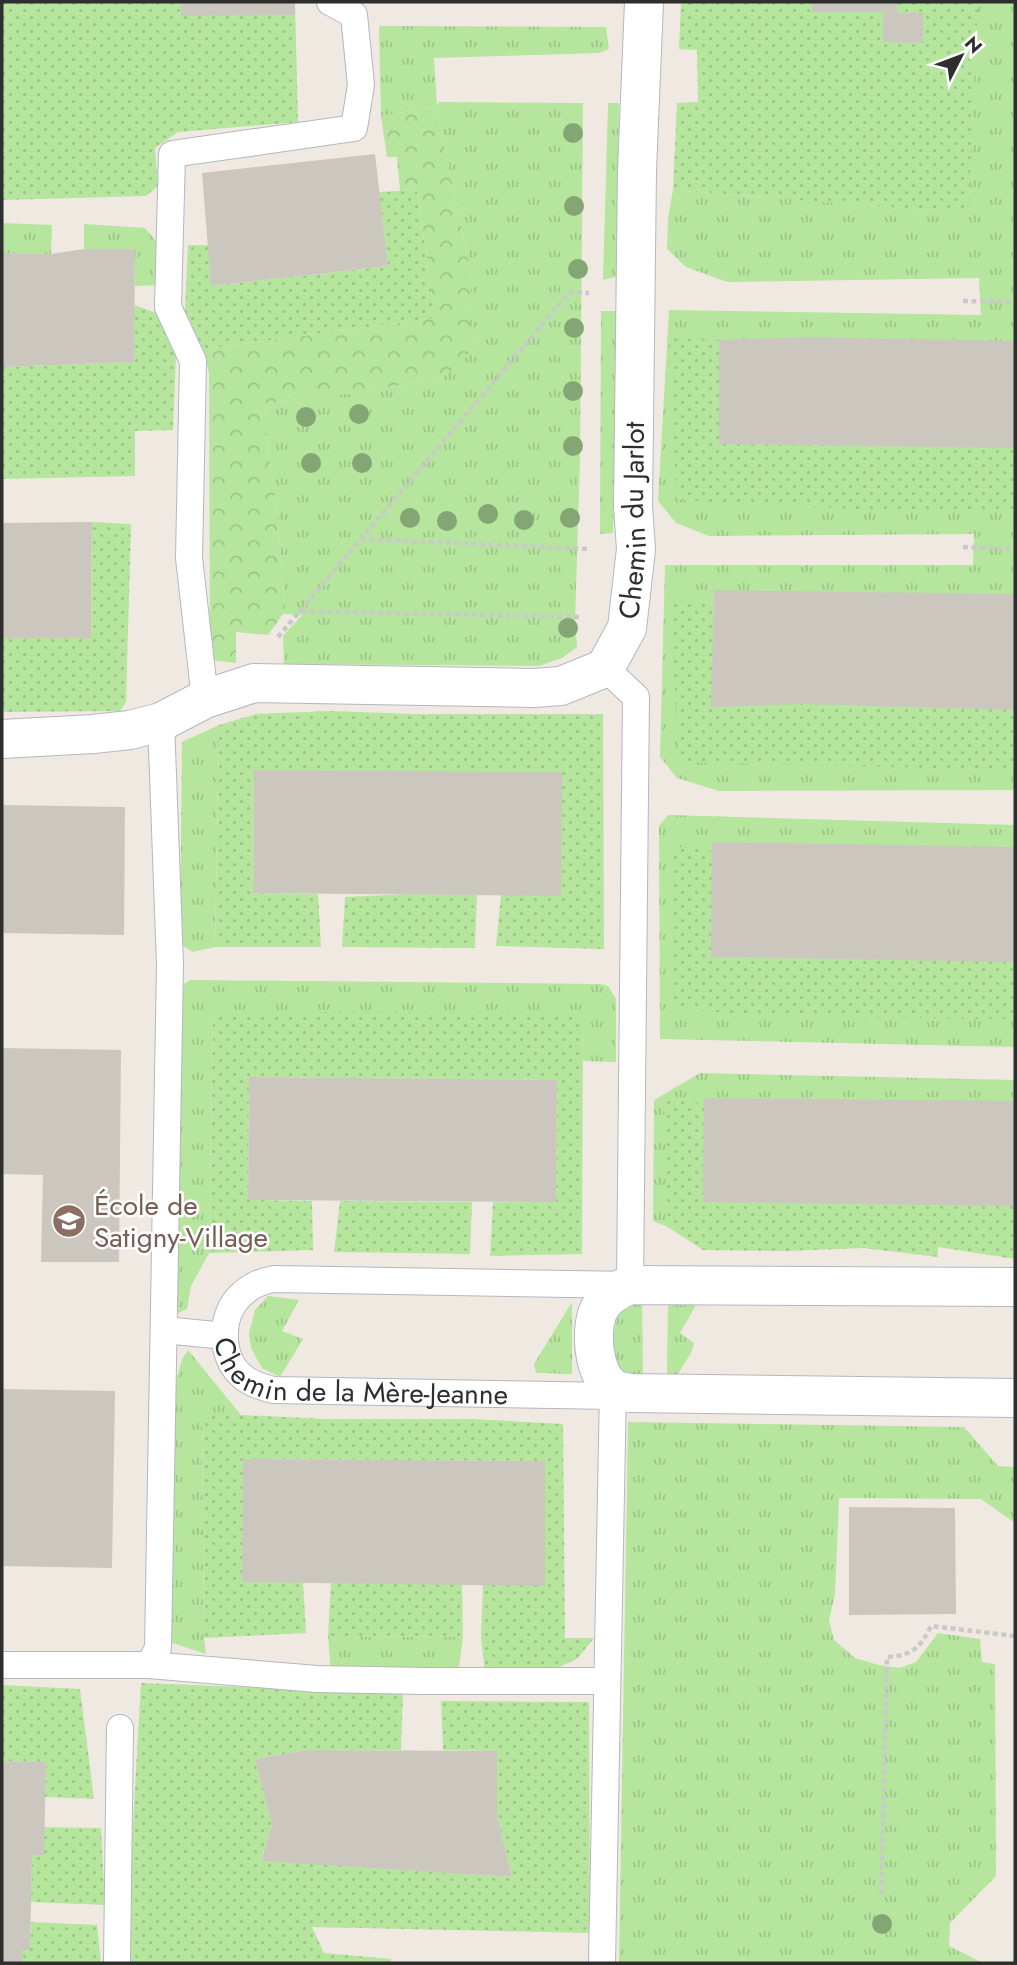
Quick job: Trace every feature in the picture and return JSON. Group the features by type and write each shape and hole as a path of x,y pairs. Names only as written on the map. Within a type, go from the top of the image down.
{"street":[{"name":"Chemin du Jarlot","path":"605,668 627,628 636,549 633,506 636,172 644,2"},
{"path":"2,738 130,730 161,722 205,699 254,683 534,688 561,686 605,668"},
{"path":"613,1392 597,1358 595,1334 598,1312 618,1289 630,1285"},
{"name":"Chemin de la Mère-Jeanne","path":"630,1285 1015,1287"},
{"name":"Chemin de la Mère-Jeanne","path":"613,1392 1015,1398"}],"lane":[{"path":"205,699 189,558 193,361 168,307 172,153 354,128 361,85 354,15 330,2"},
{"path":"605,668 636,697 630,1285"},
{"path":"149,1665 158,1648 170,964 161,722"},
{"name":"Chemin de la Mère-Jeanne","path":"613,1392 273,1390 254,1384 242,1376 232,1364 225,1348 225,1336 230,1312 238,1297 260,1282 274,1279 630,1285"},
{"path":"163,1330 225,1336"},
{"path":"602,1963 613,1392"},
{"path":"2,1665 149,1665 317,1679 606,1681"},
{"path":"117,1963 120,1728"}],"path":[{"path":"254,683 261,657 570,292 635,295"},
{"path":"963,301 1015,302"},
{"path":"360,539 591,549"},
{"path":"963,547 1015,549"},
{"path":"301,611 588,617"},
{"path":"881,1894 887,1657 900,1657 922,1645 931,1626 1015,1636"}],"green space":[{"path":"2,2 295,2 298,122 178,132 155,148 158,186 146,196 2,200"},
{"path":"681,2 978,2 968,213 673,190 677,103 698,102 697,50 679,49"},
{"path":"976,2 1015,2 1015,790 719,791 677,778 660,757 665,565 973,565 974,534 709,536 676,523 658,501 669,310 981,315 979,278 727,282 686,267 667,249 668,218 673,190 962,212"},
{"path":"379,26 606,27 609,49 600,53 434,58 437,105 439,102 583,103 580,456 575,622 577,647 562,658 539,666 284,664 283,636 302,615 283,614 285,606 277,512 267,441 265,403 363,392 443,377 472,349 476,336 468,322 466,310 473,284 436,106 381,116"},
{"path":"608,103 619,103 616,277 603,280"},
{"path":"436,106 473,284 466,310 476,335 472,349 461,364 443,377 363,392 265,403 285,606 283,614 268,635 236,632 236,663 210,660 209,373 203,349 435,318 417,190 400,191 397,157 387,157 381,116"},
{"path":"417,190 435,318 203,349 185,311 188,245 208,245 212,286 388,266 379,192"},
{"path":"2,223 52,225 51,254 2,253"},
{"path":"84,224 145,228 156,241 160,285 135,286 135,249 84,249"},
{"path":"134,305 162,315 176,354 173,430 135,431 135,476 2,479 2,367 134,362"},
{"path":"601,311 617,311 613,533 600,534"},
{"path":"668,338 719,340 719,443 1015,448 1015,510 893,511 677,500"},
{"path":"92,522 131,524 126,702 120,711 2,712 2,638 91,634"},
{"path":"670,600 715,604 711,707 800,704 1015,710 1015,770 679,762"},
{"path":"329,711 603,714 604,949 496,946 501,895 254,771 253,893 318,894 321,947 215,947 219,725 256,714"},
{"path":"219,725 215,947 193,952 180,944 182,742"},
{"path":"668,815 1015,825 1015,1047 660,1039 659,826"},
{"path":"673,846 712,851 711,957 1015,962 1015,1019 789,1017 674,1009"},
{"path":"477,895 475,948 342,947 345,897"},
{"path":"190,980 600,984 608,986 616,999 616,1062 583,1061 583,1013 213,1015 209,1253 191,1286 187,1309 174,1315 179,988"},
{"path":"583,1013 582,1254 490,1256 493,1202 556,1202 557,1080 249,1077 248,1200 312,1201 313,1250 209,1253 213,1014"},
{"path":"700,1073 1015,1080 1015,1210 668,1227 653,1221 654,1100"},
{"path":"664,1099 704,1104 703,1202 1015,1206 1015,1259 938,1247 938,1257 864,1248 703,1250 668,1227"},
{"path":"340,1201 472,1202 470,1254 334,1252"},
{"path":"268,1296 299,1300 282,1331 303,1339 280,1377 262,1368 251,1348 249,1333 255,1310"},
{"path":"642,1299 643,1376 635,1376 624,1372 618,1363 614,1337 621,1311 628,1304"},
{"path":"668,1300 694,1302 696,1305 680,1333 694,1343 692,1351 676,1377 667,1375"},
{"path":"572,1302 572,1374 536,1373 534,1364"},
{"path":"188,1350 241,1415 202,1414 206,1654 167,1641 168,1412 182,1359"},
{"path":"202,1413 325,1419 474,1419 563,1424 565,1638 594,1638 577,1659 550,1671 485,1673 481,1638 483,1584 545,1461 244,1459 303,1583 306,1633 204,1638"},
{"path":"628,1422 964,1427 998,1466 1015,1467 1015,1523 981,1499 839,1498 835,1594 829,1620 834,1640 855,1658 879,1665 899,1668 916,1662 938,1633 980,1639 982,1662 995,1664 996,1876 950,1923 949,1946 983,1963 619,1963"},
{"path":"331,1582 462,1584 463,1637 328,1636"},
{"path":"328,1636 463,1637 458,1674 331,1672"},
{"path":"141,1683 403,1693 401,1750 307,1750 255,1759 272,1824 261,1860 512,1877 497,1816 497,1751 443,1750 441,1701 589,1702 590,1933 312,1927 324,1953 391,1959 390,1963 130,1963 128,1911"},
{"path":"2,1685 80,1689 94,1799 45,1797 46,1762 2,1761"},
{"path":"44,1827 101,1828 105,1905 31,1902 32,1855 44,1855"},
{"path":"31,1922 97,1925 101,1963 22,1963 22,1950 30,1949"}],"building":[{"path":"181,2 295,2 295,15 181,16"},
{"path":"812,2 897,2 897,13 923,13 923,43 883,42 883,12 812,12"},
{"path":"375,154 388,266 211,286 202,173"},
{"path":"84,249 135,249 134,362 2,367 2,253 51,254"},
{"path":"807,337 1015,341 1015,448 719,444 719,340"},
{"path":"92,522 91,638 2,638 2,523"},
{"path":"714,590 1015,594 1015,710 800,704 711,707"},
{"path":"254,770 562,772 561,896 253,893"},
{"path":"2,805 125,807 124,935 2,933"},
{"path":"712,842 1015,847 1015,962 711,957"},
{"path":"2,1048 121,1050 119,1262 41,1262 43,1175 2,1174"},
{"path":"249,1077 557,1080 556,1202 248,1200"},
{"path":"704,1098 1015,1101 1015,1206 703,1202"},
{"path":"2,1389 115,1391 112,1568 2,1566"},
{"path":"243,1459 545,1461 545,1586 242,1582"},
{"path":"849,1507 955,1508 956,1614 849,1615"},
{"path":"307,1750 497,1751 497,1816 512,1877 261,1861 272,1824 255,1759"},
{"path":"2,1761 46,1762 44,1855 32,1855 30,1950 22,1950 22,1963 2,1963"}],"place":[{"name":"École de Satigny-Village","path":"69,1221"}]}
